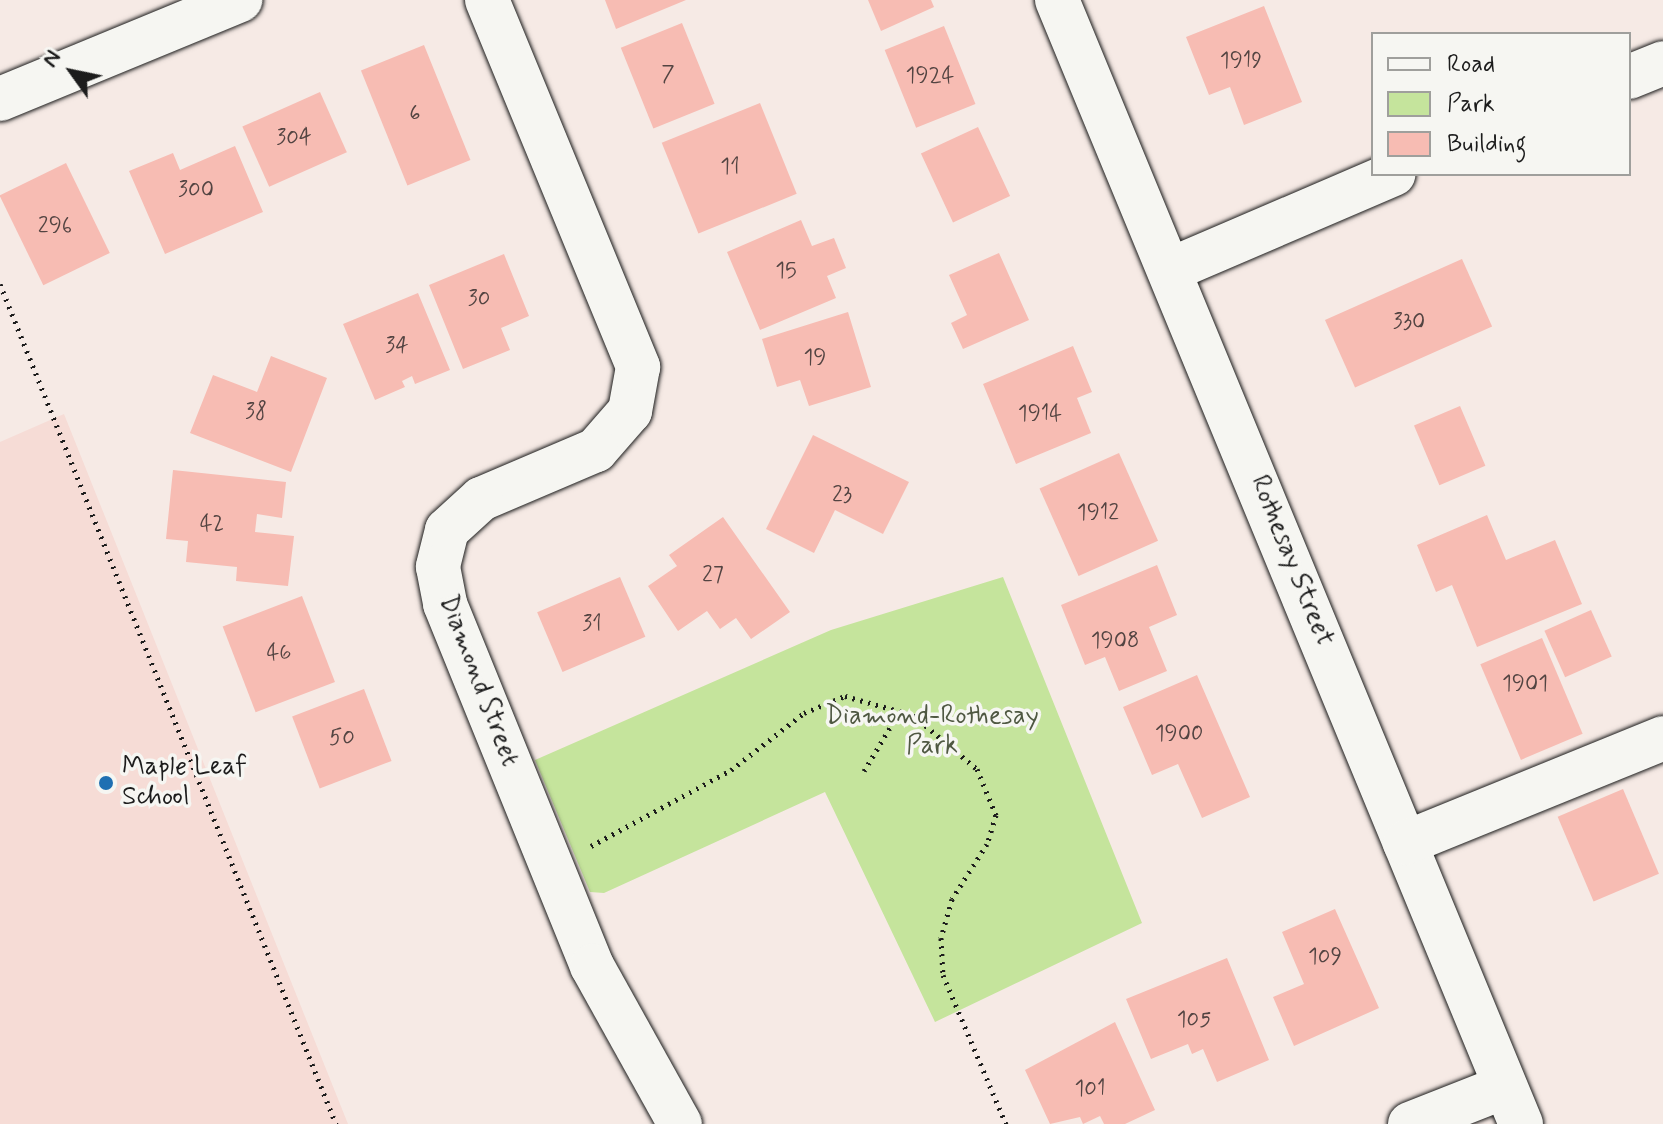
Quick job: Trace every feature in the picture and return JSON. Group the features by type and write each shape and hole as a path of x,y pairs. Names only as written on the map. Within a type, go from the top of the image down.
{"street":[{"path":"0,99 240,0"},
{"name":"Diamond Street","path":"487,0 638,367 630,411 596,450 481,499 447,530 438,567 445,604 592,966 680,1124"},
{"name":"Rothesay Street","path":"1057,0 1172,269 1512,1105"},
{"path":"1631,76 1663,63"},
{"path":"1172,269 1389,176"},
{"path":"1405,843 1663,738"},
{"path":"1410,1124 1512,1105"}],"path":[{"path":"0,284 336,1124"},
{"path":"551,867 731,770 804,713 845,696 913,715 977,769 996,815 987,844 952,899 941,938 943,975 1006,1124"},
{"path":"864,771 900,711"}],"shaded area":[{"name":"Maple Leaf School","path":"64,414 348,1124 0,1124 0,442"}],"green space":[{"name":"Diamond-Rothesay Park","path":"1003,577 1142,923 935,1022 825,792 604,893 590,892 535,760 831,630"}],"building":[{"path":"605,0 686,0 616,29"},
{"path":"868,0 931,0 934,7 881,31"},
{"path":"1264,6 1302,102 1244,125 1230,87 1209,95 1186,37"},
{"path":"682,23 715,104 653,128 621,48"},
{"path":"944,26 975,104 916,128 885,50"},
{"path":"424,45 470,160 407,185 361,70"},
{"path":"320,92 347,152 269,187 242,127"},
{"path":"760,103 797,194 698,234 662,143"},
{"path":"978,127 1010,196 953,223 921,154"},
{"path":"235,146 263,212 165,254 129,171 173,153 180,170"},
{"path":"66,163 110,253 43,285 0,195"},
{"path":"801,220 812,246 834,238 846,268 827,276 836,298 760,330 727,252"},
{"path":"999,253 1029,320 963,349 951,323 967,315 949,275"},
{"path":"504,254 529,316 501,328 510,350 463,369 429,285"},
{"path":"1462,259 1492,327 1355,388 1325,320"},
{"path":"418,293 450,370 415,384 412,376 402,381 405,387 375,400 343,324"},
{"path":"848,312 871,387 809,406 800,380 777,387 762,339"},
{"path":"1073,346 1092,392 1077,398 1091,433 1016,464 983,384"},
{"path":"271,356 327,378 291,472 190,433 213,375 257,392"},
{"path":"1460,406 1485,466 1439,485 1414,426"},
{"path":"813,435 909,482 883,534 835,510 814,553 766,529"},
{"path":"1119,453 1158,541 1079,576 1040,488"},
{"path":"173,470 286,482 282,518 257,514 255,532 294,536 288,586 236,581 237,567 186,562 188,541 166,539"},
{"path":"1487,515 1506,560 1555,540 1582,604 1477,647 1452,585 1436,592 1417,545"},
{"path":"723,517 790,612 751,639 736,618 720,629 707,611 678,631 648,586 677,566 669,555"},
{"path":"1157,565 1177,615 1149,627 1167,671 1119,691 1105,657 1085,665 1061,605"},
{"path":"620,577 645,637 563,672 537,612"},
{"path":"302,596 335,682 256,712 223,626"},
{"path":"1591,610 1612,657 1565,677 1544,631"},
{"path":"1542,638 1583,734 1521,760 1480,664"},
{"path":"1197,675 1250,797 1202,818 1178,764 1152,775 1123,707"},
{"path":"364,689 392,761 320,788 292,717"},
{"path":"1623,789 1659,874 1594,901 1558,817"},
{"path":"1335,909 1379,1008 1294,1046 1273,997 1304,984 1282,932"},
{"path":"1227,958 1269,1060 1217,1082 1203,1049 1192,1054 1188,1044 1151,1059 1126,999"},
{"path":"1115,1022 1155,1110 1125,1124 1104,1124 1100,1116 1083,1124 1080,1117 1050,1124 1025,1070"}],"place":[{"name":"Maple Leaf School","path":"106,783"}]}
